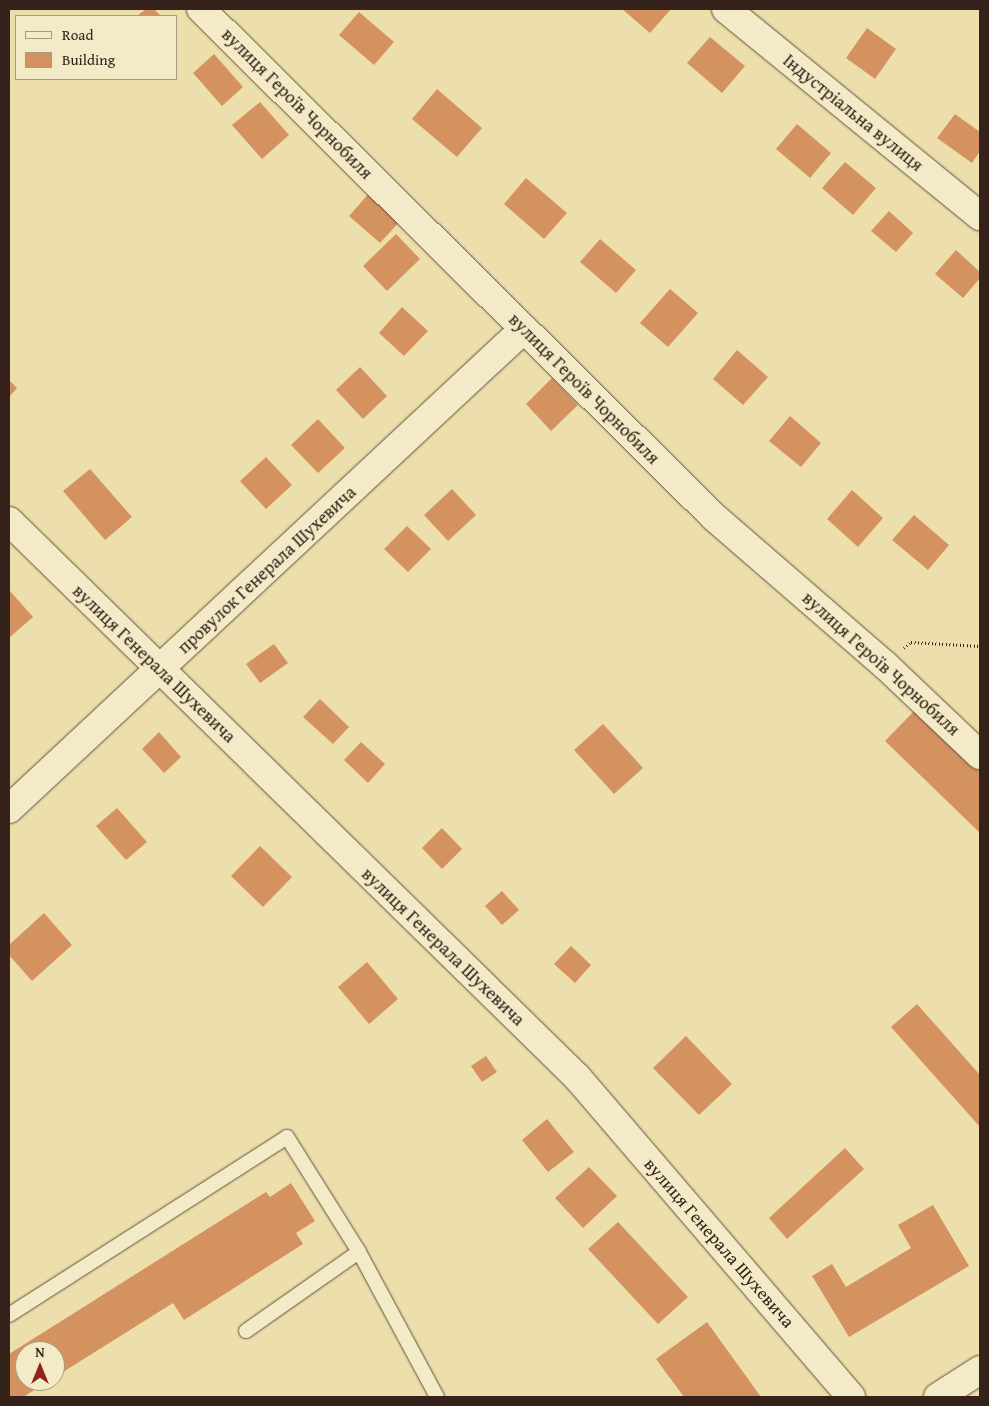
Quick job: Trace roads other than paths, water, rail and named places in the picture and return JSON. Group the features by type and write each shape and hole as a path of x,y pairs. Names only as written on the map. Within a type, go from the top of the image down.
{"street":[{"name":"вулиця Героїв Чорнобиля","path":"201,9 714,517 886,665 980,755"},
{"name":"Індустріальна вулиця","path":"726,9 980,216"},
{"name":"провулок Генерала Шухевича","path":"9,809 524,329"},
{"name":"вулиця Генерала Шухевича","path":"9,522 577,1077 851,1397"},
{"path":"938,1397 980,1370"}],"lane":[{"path":"9,1315 287,1137 359,1252 437,1397"},
{"path":"246,1331 359,1252"}]}
